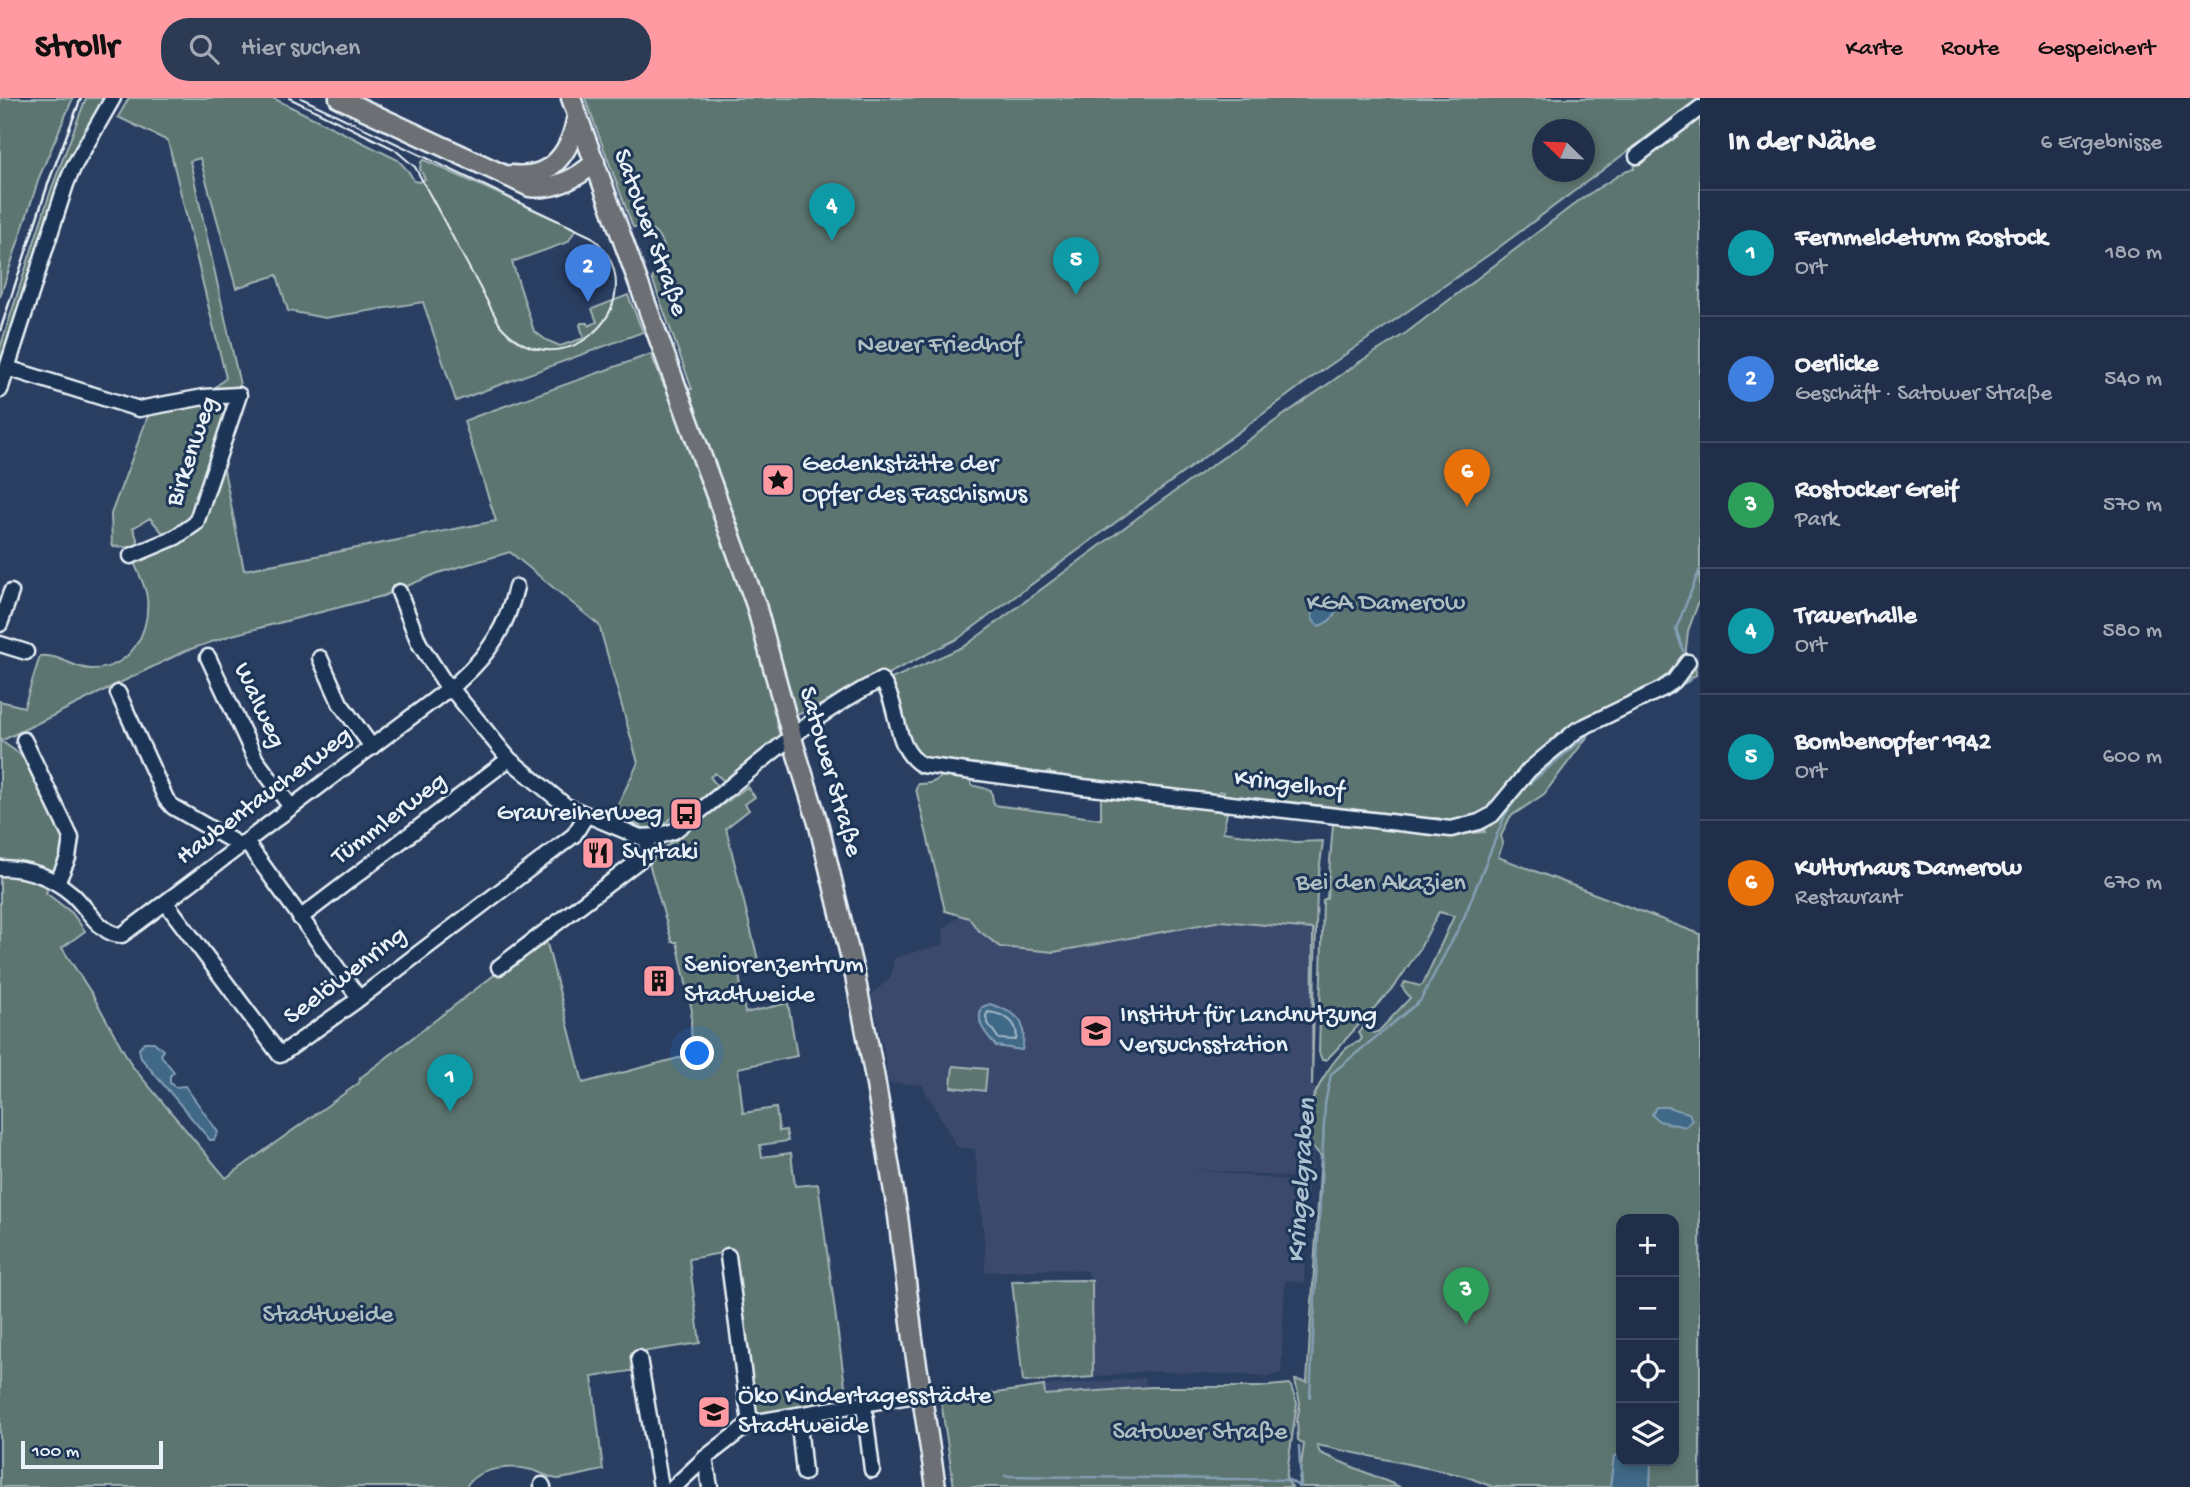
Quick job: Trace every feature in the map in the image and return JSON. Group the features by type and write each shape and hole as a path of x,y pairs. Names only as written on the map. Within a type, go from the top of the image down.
{"main road":[{"path":"339,98 530,187 550,187 582,173 595,162 581,154 557,162 533,176 503,174"},
{"path":"557,162 571,141 574,106"},
{"name":"Satower Straße","path":"574,106 756,605 791,736 818,820 863,1015 898,1216 936,1487"}],"street":[{"path":"0,390 66,184 113,98"},
{"path":"1637,156 1700,107"},
{"name":"Birkenweg","path":"7,368 139,409 204,397 239,395 196,523 176,537 131,556"},
{"name":"Haubentaucherweg","path":"0,868 27,870 57,883 72,895 105,939 122,935 443,693 450,691 474,669 495,642 505,624 516,587"},
{"path":"0,624 11,592"},
{"path":"399,592 419,643 450,691 455,693 509,759 555,799 586,816 632,835 649,837 674,831 791,736"},
{"path":"0,644 26,652"},
{"name":"Walweg","path":"208,657 256,760 291,807"},
{"path":"320,658 340,703 372,747"},
{"name":"Kringelhof","path":"791,736 841,701 881,680 892,698 902,742 915,761 922,765 1083,787 1451,829 1479,822 1492,815 1529,770 1577,730 1674,681 1688,662"},
{"path":"118,693 166,799 173,807 243,844 359,998"},
{"path":"24,740 71,838 68,858 57,883"},
{"name":"Tümmlerweg","path":"300,918 509,759"},
{"name":"Seelöwenring","path":"166,903 279,1055 359,998 574,835 586,816"},
{"path":"499,967 645,856 649,837"},
{"path":"729,1256 750,1423"},
{"path":"639,1358 661,1487"},
{"path":"674,1487 705,1458 750,1423 922,1394"},
{"path":"864,1405 872,1470"},
{"path":"798,1415 804,1473"},
{"path":"705,1458 710,1487"}],"shaded area":[{"name":"Institut für Landnutzung Versuchsstation","path":"960,915 969,918 977,929 1000,947 1054,952 1221,921 1313,929 1312,1087 1316,1088 1312,1179 1191,1169 1308,1183 1304,1283 1285,1280 1281,1373 1270,1376 1144,1371 1093,1377 1092,1281 1087,1271 1060,1269 985,1272 975,1149 957,1147 922,1085 888,1083 886,1061 871,995 891,977 894,958 944,944 943,930"},
{"path":"1145,1378 1146,1387 1044,1395 1044,1386"}],"green space":[{"path":"0,98 73,98 40,175 0,297"},
{"path":"86,98 104,98 60,180 0,372 0,348 51,190"},
{"path":"129,98 273,98 398,160 414,181 425,179 420,169 424,160 576,229 568,242 512,262 534,331 546,340 560,346 584,338 581,323 588,323 589,326 597,322 592,309 628,295 643,332 456,401 423,302 325,318 288,311 277,275 236,288 200,158 190,161 242,394 242,403 223,465 244,570 496,521 464,421 651,354 664,386 692,389 652,278 662,266 665,252 663,245 656,233 643,227 633,227 585,98 1699,98 1595,176 1595,119 1532,119 1532,182 1586,182 1490,254 1310,379 959,638 874,681 802,713 776,721 780,737 725,782 715,773 710,777 719,788 703,803 683,807 663,826 646,829 614,813 638,763 599,625 510,552 438,573 383,596 232,635 185,651 1,741 24,757 66,845 46,893 72,913 85,931 62,948 92,994 132,1066 226,1178 359,1083 360,1078 545,936 583,1083 690,1055 692,1011 677,942 672,942 648,860 747,787 755,797 745,804 749,810 726,828 760,968 739,974 745,1013 788,1003 797,1056 738,1068 743,1113 776,1108 779,1131 786,1130 788,1141 760,1145 762,1157 791,1153 795,1186 818,1184 847,1401 753,1415 732,1251 689,1259 700,1343 635,1353 637,1370 592,1377 603,1470 559,1479 532,1470 496,1469 478,1475 466,1487 0,1487 0,701 24,707 40,656 54,657 92,669 117,663 127,656 141,635 147,611 144,584 134,562 190,529 206,495 184,526 162,532 150,518 133,528 139,544 134,548 112,546 111,514 151,408 204,397 226,378 168,141 118,117"},
{"path":"1700,112 1700,598 1688,631 1685,658 1695,663 1696,675 1644,707 1591,732 1544,794 1510,817 1501,836 1503,843 1498,857 1700,934 1700,1487 1493,1487 1465,1476 1317,1445 1320,1453 1400,1487 1298,1487 1304,1444 1298,1440 1300,1403 1295,1380 1307,1382 1321,1156 1306,1137 1306,1118 1323,1078 1341,1053 1350,1045 1359,1042 1362,1038 1358,1033 1364,1026 1374,1033 1379,1031 1410,998 1402,987 1405,982 1420,986 1423,984 1454,916 1439,912 1419,950 1397,983 1335,1051 1326,1060 1322,1060 1319,1052 1323,900 1327,898 1333,824 1337,822 1450,835 1485,832 1481,827 1442,824 1439,818 1433,818 1431,822 1223,796 1224,792 1219,791 1214,796 1051,778 1050,772 1044,775 1003,772 1002,769 996,768 931,763 910,748 889,680 965,646 1144,513 1361,361 1406,333 1581,199 1627,170 1634,169 1635,163"},
{"path":"945,772 971,776 971,785 991,790 994,805 1101,819 1101,792 1211,805 1211,810 1227,813 1223,832 1295,842 1323,841 1317,889 1312,1086 1313,929 1221,921 1054,952 1000,947 977,929 969,918 945,911 916,789 918,784 933,782"},
{"path":"953,1066 987,1069 985,1091 951,1087"},
{"path":"1012,1281 1092,1281 1093,1377 1023,1381"},
{"name":"Satower Straße","path":"1290,1384 1297,1403 1286,1479 1292,1487 954,1487 941,1401 1044,1386 1045,1395 1151,1387 1258,1387"}],"water":[{"path":"1327,598 1336,602 1336,611 1330,620 1319,626 1312,618 1313,610"},
{"path":"990,1004 1019,1019 1023,1031 1022,1050 996,1046 985,1032 980,1013 982,1007"},
{"path":"144,1042 154,1042 163,1050 161,1055 174,1072 170,1076 170,1083 175,1087 185,1086 218,1132 214,1140 210,1140 141,1058 139,1049"},
{"path":"1656,1107 1689,1113 1692,1120 1686,1127 1659,1121 1652,1115"},
{"path":"1614,1456 1616,1466 1651,1466 1650,1487 1610,1487"}],"waterway":[{"name":"Kringelgraben","path":"1683,651 1676,629 1700,569"},
{"name":"Kringelgraben","path":"1677,687 1691,680 1689,671"},
{"name":"Kringelgraben","path":"1310,1397 1325,1104 1331,1074 1420,1001 1463,920 1505,815 1523,789 1591,732 1656,700"},
{"name":"Kringelgraben","path":"1299,1446 1301,1487"},
{"path":"1005,1476 1289,1480 1300,1487"}],"tram line":[{"path":"289,98 394,149 415,167 500,325 525,344 550,350 575,345 596,331 610,311 616,287 611,261 592,237 301,98"}],"railway":[{"path":"0,331 49,181 81,98"}],"place":[{"name":"Trauerhalle","path":"832,241"},
{"name":"Bombenopfer 1942","path":"1076,295"},
{"name":"Oerlicke","path":"588,302"},
{"name":"Gedenkstätte der Opfer des Faschismus","path":"778,480"},
{"name":"Kulturhaus Damerow","path":"1467,507"},
{"name":"Graureiherweg","path":"686,814"},
{"name":"Syrtaki","path":"598,853"},
{"name":"Seniorenzentrum Stadtweide","path":"659,981"},
{"name":"Institut für Landnutzung Versuchsstation","path":"1096,1031"},
{"name":"Fernmeldeturm Rostock","path":"450,1112"},
{"name":"Rostocker Greif","path":"1466,1325"},
{"name":"Öko Kindertagesstädte Stadtweide","path":"714,1412"}],"park label":[{"name":"Neuer Friedhof","path":"939,346"},
{"name":"KGA Damerow","path":"1386,604"},
{"name":"Bei den Akazien","path":"1381,884"},
{"name":"Stadtweide","path":"328,1316"}]}
